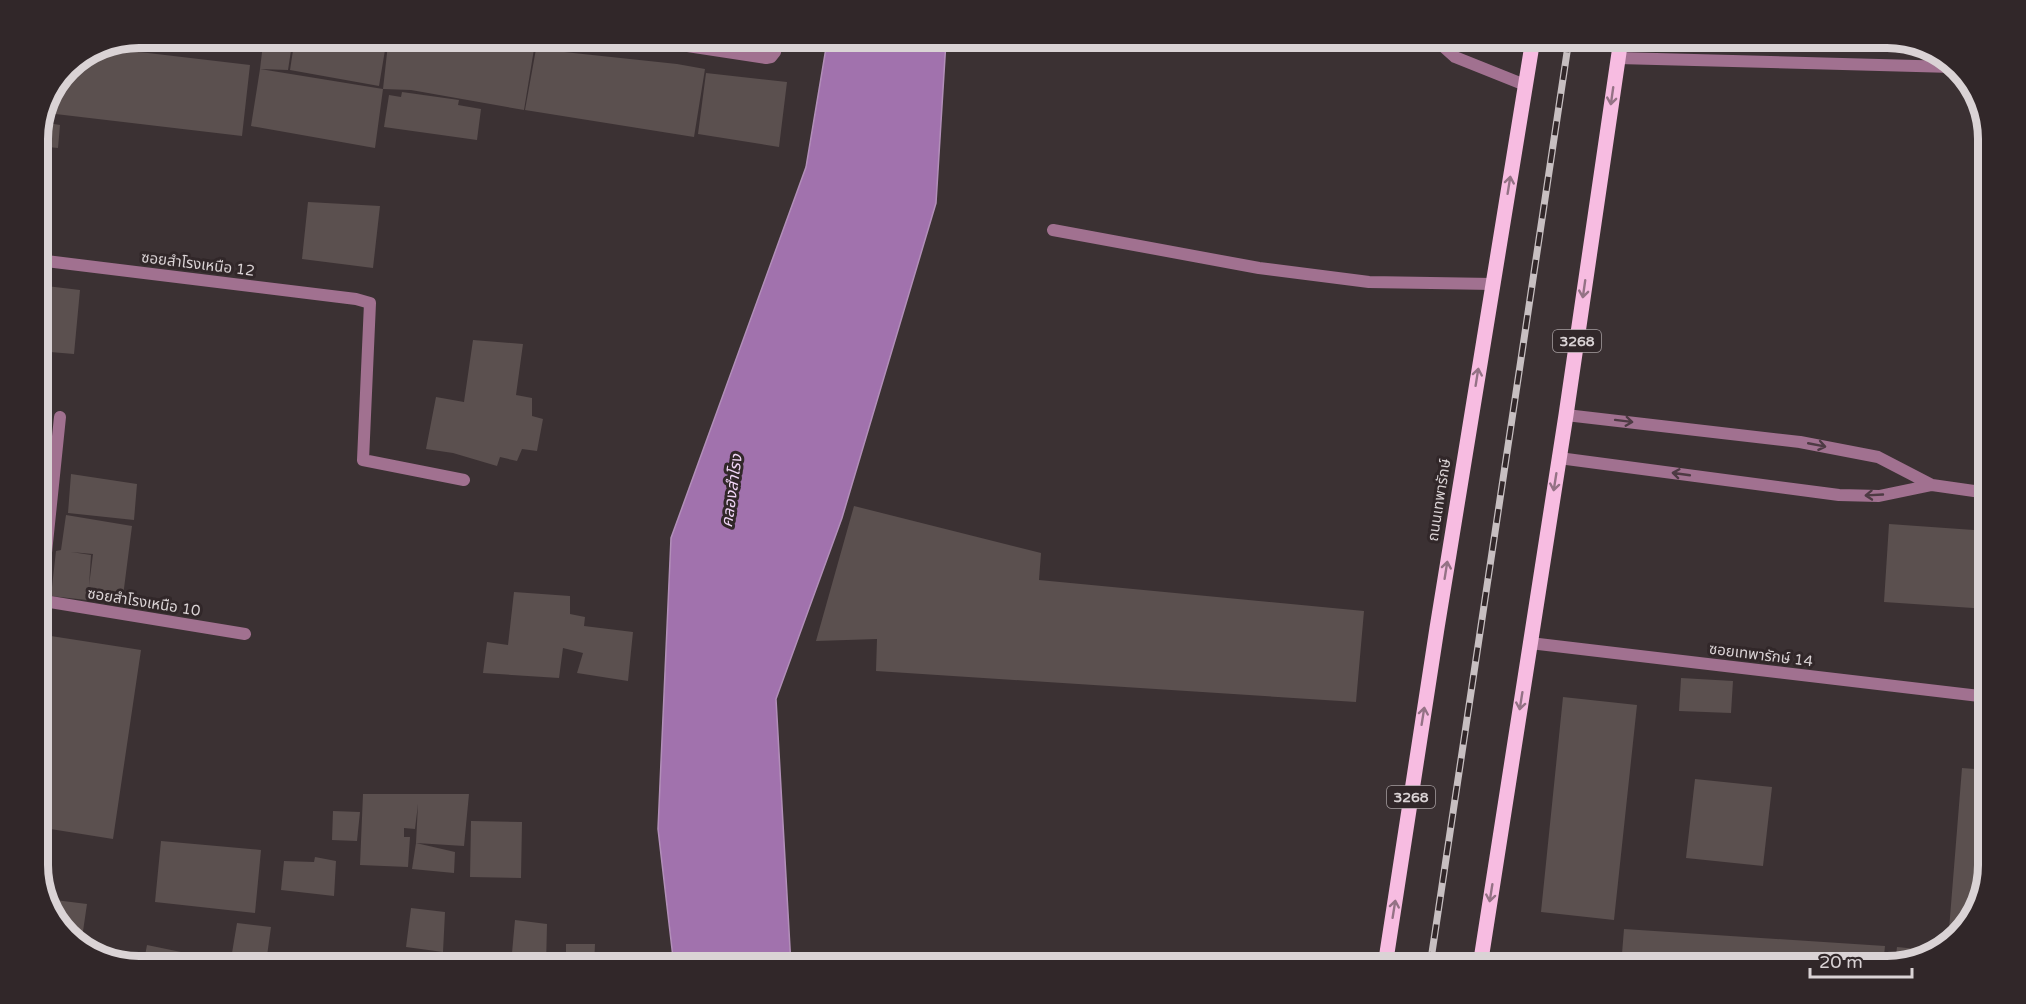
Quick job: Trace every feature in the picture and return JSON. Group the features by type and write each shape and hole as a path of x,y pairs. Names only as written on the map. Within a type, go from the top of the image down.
{"main road":[{"name":"ถนนเทพารักษ์","path":"1387,956 1531,48"},
{"name":"3268","path":"1482,956 1566,415 1620,48"}],"street":[{"path":"701,48 766,58 771,57 776,48"},
{"path":"1445,48 1455,57 1525,85"},
{"path":"1618,58 1942,67"},
{"path":"1053,230 1260,268 1369,282 1492,284"},
{"name":"ซอยสำโรงเหนือ 12","path":"48,261 356,298 370,303 363,460 464,480"},
{"path":"1566,415 1811,444 1878,457 1932,485 1978,492"},
{"path":"48,522 60,417"},
{"path":"1559,458 1839,495 1879,496 1932,485"},
{"name":"ซอยสำโรงเหนือ 10","path":"48,601 245,634"},
{"name":"ซอยเทพารักษ์ 14","path":"1530,643 1978,696"}],"water":[{"name":"คลองสำโรง","path":"826,48 946,48 936,203 842,518 776,699 790,956 673,956 658,829 671,538 806,167"}],"building":[{"path":"263,48 291,48 288,70 260,69"},
{"path":"293,48 385,48 379,86 290,70"},
{"path":"388,48 534,48 524,110 411,90 383,89"},
{"path":"536,49 705,69 694,137 525,110"},
{"path":"121,50 250,65 242,136 52,114 63,88 88,63"},
{"path":"260,69 383,89 375,148 251,126"},
{"path":"706,73 787,82 779,147 698,134"},
{"path":"402,92 459,100 458,105 481,109 477,140 384,127 389,95 401,97"},
{"path":"50,123 60,125 58,148 48,147"},
{"path":"308,202 380,206 373,268 302,259"},
{"path":"48,286 80,290 74,354 48,352"},
{"path":"473,340 523,344 516,395 532,398 532,416 543,419 537,451 522,449 517,461 500,457 497,466 453,453 426,449 436,397 464,402"},
{"path":"71,474 137,484 134,520 68,513"},
{"path":"854,506 1041,553 1039,580 1364,611 1356,702 876,671 877,639 816,641"},
{"path":"66,515 132,526 122,604 51,596 56,551 61,550","holes":["71,552 93,554 89,586 91,555"]},
{"path":"1889,524 1978,530 1978,608 1884,602"},
{"path":"514,592 570,596 570,614 585,617 584,626 633,632 628,681 577,673 583,653 563,648 559,678 483,673 487,642 508,645"},
{"path":"48,636 141,650 113,839 48,829"},
{"path":"1681,678 1733,681 1731,713 1679,711"},
{"path":"1563,697 1637,705 1614,920 1541,912"},
{"path":"1962,768 1978,769 1978,865 1975,889 1963,916 1949,931"},
{"path":"1695,779 1772,787 1763,866 1686,858"},
{"path":"363,794 469,794 464,846 416,843 418,804 415,829 404,828 404,837 410,837 408,867 360,865"},
{"path":"333,811 360,812 357,841 332,840"},
{"path":"471,821 522,822 521,878 470,877"},
{"path":"161,841 261,850 255,913 155,902"},
{"path":"416,843 455,852 454,873 412,869"},
{"path":"315,857 336,861 334,896 281,890 284,861 314,862"},
{"path":"55,900 87,904 82,936 63,916"},
{"path":"411,908 445,912 443,952 406,947"},
{"path":"515,920 547,924 546,956 512,956"},
{"path":"237,923 271,927 267,956 232,956"},
{"path":"1624,929 1885,946 1884,956 1622,956"},
{"path":"566,944 595,944 594,956 566,956"},
{"path":"147,945 181,952 180,956 145,956"},
{"path":"1897,947 1921,949 1905,954 1896,955"}],"railway":[{"path":"1431,956 1568,48"}]}
